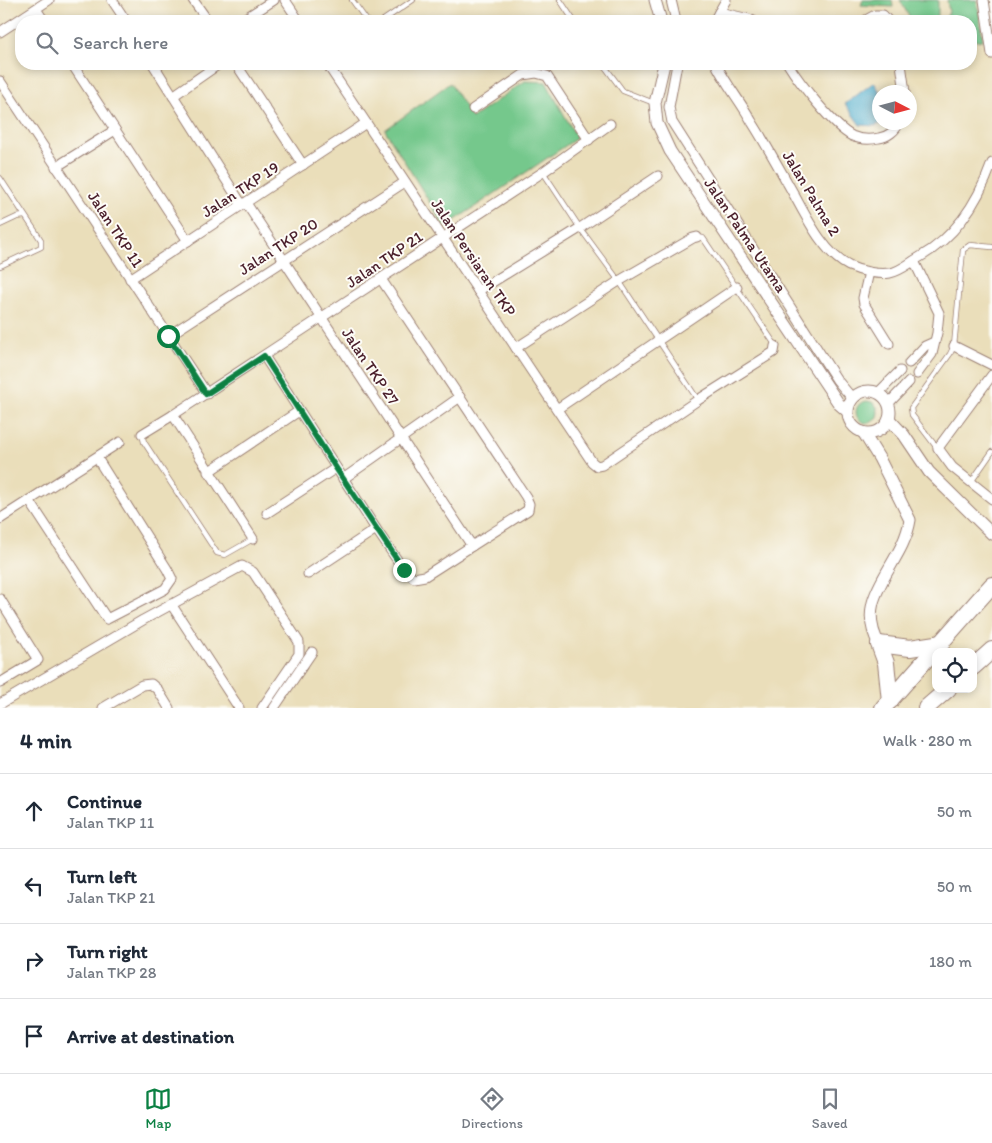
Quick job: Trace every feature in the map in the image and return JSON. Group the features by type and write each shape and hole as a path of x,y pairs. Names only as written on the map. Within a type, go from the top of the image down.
{"highway":[{"path":"887,704 992,585"},
{"path":"878,644 910,648 942,642"},
{"path":"878,644 886,663 887,704"},
{"path":"977,663 992,650"},
{"path":"926,708 943,693"}],"street":[{"path":"27,15 49,0"},
{"path":"112,0 122,15"},
{"path":"194,0 204,15"},
{"path":"250,15 274,0"},
{"path":"285,0 295,15"},
{"path":"655,0 659,15"},
{"path":"671,0 675,15"},
{"path":"717,15 726,0"},
{"path":"984,0 992,54"},
{"path":"36,9 40,15"},
{"path":"719,12 734,15"},
{"path":"0,32 15,22"},
{"path":"76,70 188,241"},
{"name":"Jalan TKP 27","path":"156,70 244,204 285,260 321,318 472,546"},
{"path":"173,96 210,70"},
{"path":"240,70 303,165"},
{"name":"Jalan Persiaran TKP","path":"331,70 592,462 597,466 602,465 698,400"},
{"name":"Jalan Palma Utama","path":"663,70 655,103 657,123 670,151 839,404 848,411"},
{"path":"676,70 670,106 672,122 837,380 852,398"},
{"name":"Jalan Palma 2","path":"719,70 752,121 815,231 835,256 850,267 869,272 891,273 949,237 972,208 983,187 992,163"},
{"path":"792,70 808,92 850,135 861,139 873,140 884,137 893,130"},
{"path":"901,70 904,85"},
{"path":"473,109 523,75 536,73 548,76 589,140"},
{"name":"Jalan TKP 11","path":"0,81 206,394"},
{"name":"Jalan TKP 19","path":"130,279 366,123"},
{"name":"Jalan TKP 21","path":"142,434 206,394 543,172 610,124"},
{"path":"56,167 115,130"},
{"path":"478,291 580,228 658,176"},
{"name":"Jalan TKP 20","path":"168,336 405,182"},
{"path":"516,348 620,281 697,237"},
{"path":"914,260 939,313 937,334 932,354 917,374"},
{"path":"869,272 863,298 864,304 889,344"},
{"path":"264,356 376,529 404,570 414,578 425,576 528,510 529,504 526,497 381,279"},
{"path":"557,409 737,287"},
{"path":"909,363 925,346 934,342"},
{"path":"698,400 774,352 775,346"},
{"path":"954,346 992,365"},
{"path":"878,393 900,371"},
{"path":"992,374 938,448 952,467 992,499"},
{"path":"888,404 909,382"},
{"path":"863,432 876,432 889,419 890,409 886,399 878,393 864,391 852,398 848,411 851,424 863,432 879,458 910,520 909,528 898,554 871,604 870,619 872,632 878,644"},
{"path":"343,479 460,397"},
{"path":"208,472 299,411"},
{"path":"173,415 253,539"},
{"path":"889,419 904,435 929,472 992,534"},
{"path":"0,519 120,442"},
{"path":"29,500 107,619 166,589 172,579 167,568 97,458"},
{"path":"267,513 336,468"},
{"path":"308,574 376,529"},
{"path":"0,704 172,604 242,566 253,572 299,642 299,654 262,708"},
{"path":"0,599 38,660 0,683"},
{"path":"172,604 239,708"},
{"path":"274,708 312,652"},
{"path":"103,708 142,685 151,684 158,690 169,708"}],"lane":[{"path":"352,0 363,15"},
{"path":"391,15 413,0"},
{"path":"560,0 570,15"},
{"path":"607,70 623,92 655,103"},
{"path":"543,172 580,228 620,281 698,400"},
{"path":"0,178 41,240 41,247 0,266"},
{"path":"0,225 17,217 24,216"},
{"path":"697,237 703,238 775,346"},
{"path":"938,448 912,415 911,408 954,346 963,250 970,245 992,247"},
{"path":"142,434 144,442 217,553 225,555 253,539"},
{"path":"970,483 992,452"}],"green space":[{"path":"863,0 892,0 893,7 861,5"},
{"path":"900,0 938,0 938,15 908,15"},
{"path":"947,0 977,0 983,40 977,40 977,15 947,15 949,12"},
{"path":"525,81 546,82 577,138 445,227 385,130 450,83 472,118"},
{"path":"867,401 875,404 878,412 875,420 867,423 859,420 856,412 859,404"}],"water":[{"path":"874,82 876,85 872,85 872,126 860,125 845,104"}],"route":[{"path":"168,336 206,394 264,356 404,570"}]}
